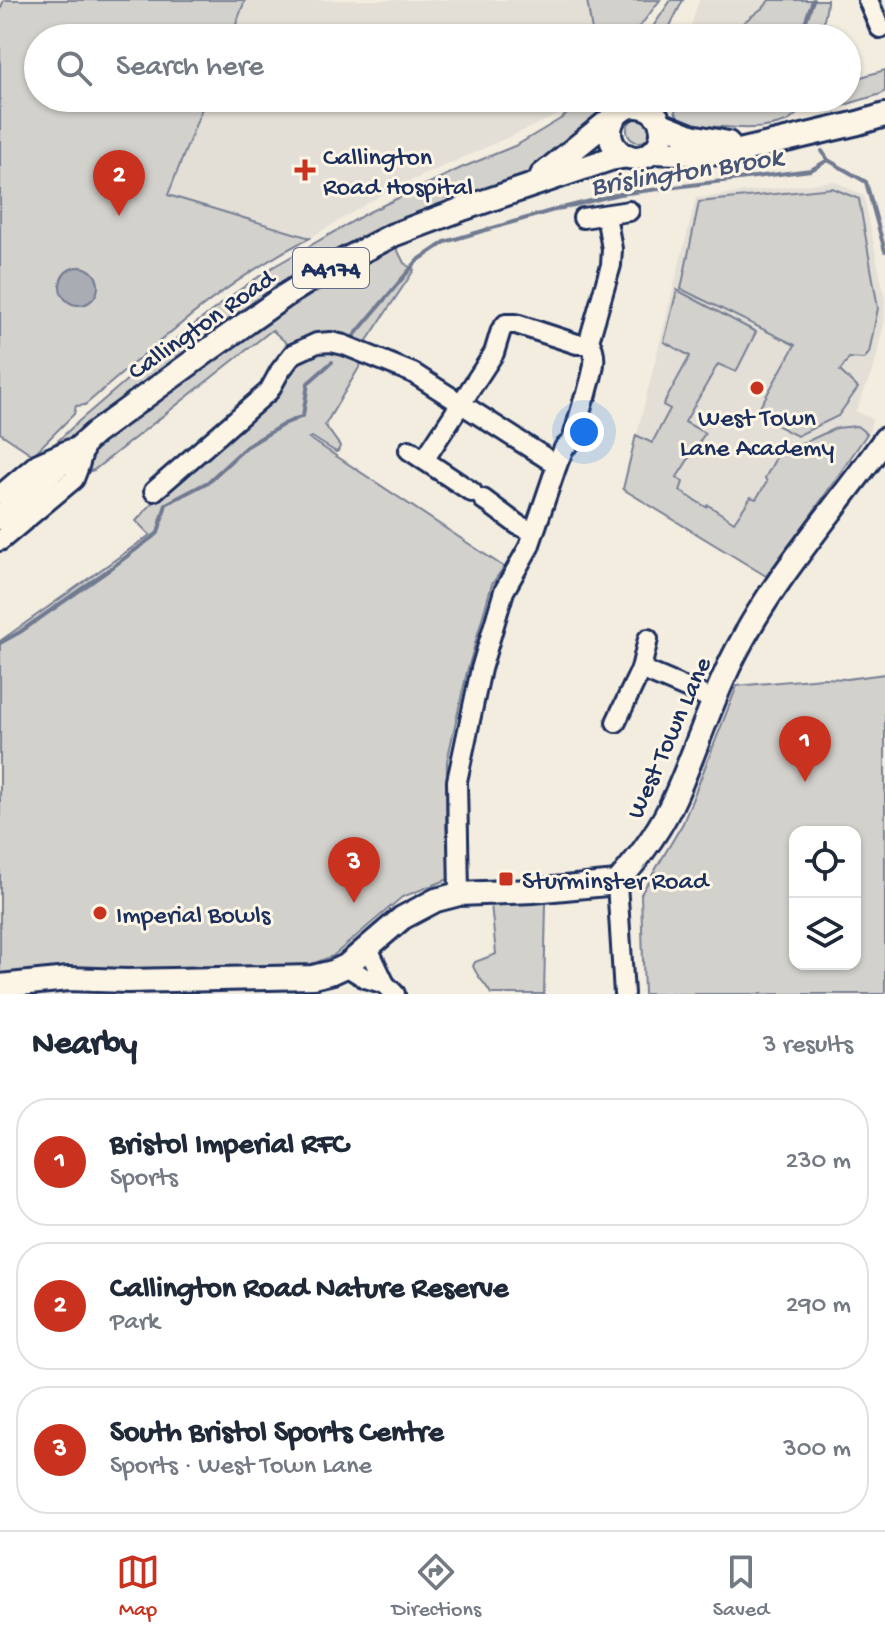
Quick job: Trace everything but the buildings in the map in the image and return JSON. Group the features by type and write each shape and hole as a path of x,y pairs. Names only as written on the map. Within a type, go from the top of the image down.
{"main road":[{"name":"A4174","path":"652,112 661,124 691,136 714,141 770,143"},
{"path":"618,113 610,127 611,136 615,147 628,156"},
{"name":"Callington Road","path":"517,191 549,171 618,113"},
{"name":"A4174","path":"628,156 643,157 652,152 735,152 885,115"},
{"path":"652,152 660,141 661,124"},
{"name":"Callington Road","path":"91,437 261,313 331,267 393,235 465,208 591,165 628,156"},
{"name":"A4174","path":"0,518 91,437"},
{"name":"West Town Lane","path":"617,883 648,846 674,799 736,650 775,585 884,443"},
{"path":"13,988 68,979 204,987 313,977 346,966 402,918 436,900 459,894 617,883"}],"street":[{"path":"583,218 629,211"},
{"path":"534,532 518,525 417,455 462,404 494,353 506,324 516,324 577,344 589,341 611,265 612,249 606,215"},
{"path":"459,894 457,781 481,669 504,591 529,547 557,465 564,448 572,441 595,356 589,341"},
{"path":"154,491 269,391 293,354 317,343 331,342 413,373 557,465"},
{"path":"0,495 38,463 91,437"},
{"path":"0,541 74,479 91,437"},
{"path":"616,722 641,669 648,639"},
{"path":"641,669 714,700"},
{"path":"617,883 624,994"},
{"path":"368,948 390,989"},
{"path":"346,966 390,989"}],"shaded area":[{"path":"4,0 245,0 236,24 24,24 24,112 201,112 168,195 310,238 249,273 193,314 85,405 76,406 74,414 33,455 0,433 0,10"},
{"path":"245,0 586,0 590,24 236,24"},
{"path":"587,0 660,0 642,24 591,24"},
{"path":"671,0 683,0 671,24 655,24"},
{"path":"699,0 773,0 747,24 691,24"},
{"path":"769,0 827,0 823,24 741,24"},
{"path":"885,70 885,91 861,100 861,77"},
{"name":"Callington Road Hospital","path":"201,112 562,112 388,191 310,238 168,194"},
{"path":"569,112 602,112 564,149 523,180 415,221 81,437 46,452 164,348 273,267 369,212 517,145"},
{"path":"676,112 799,112 788,121 747,128 698,126 678,116"},
{"path":"639,118 647,122 651,130 647,138 639,142 631,138 627,130 631,122"},
{"name":"West Town Lane Academy","path":"834,181 864,196 885,299 885,319 875,364 856,411 872,419 869,432 830,491 766,576 623,489 696,198"},
{"path":"832,188 859,199 878,308 869,353 864,359 849,358 840,371 858,388 838,416 797,436 772,423 775,414 769,411 765,416 760,407 795,345 681,289 699,202"},
{"path":"395,245 404,263 414,270 366,342 327,334 309,337 290,346 272,330 94,470 82,473 88,456 106,439 298,295"},
{"path":"79,267 92,273 98,286 92,299 79,305 66,299 60,286 66,273"},
{"path":"677,290 756,332 736,372 718,364 685,422 705,433 677,477 683,482 680,491 734,522 751,497 756,499 767,482 765,478 779,448 797,446 836,428 857,426 867,434 766,576 623,489 636,435 652,443 670,409 663,405 690,356 664,342"},
{"path":"333,348 363,361 325,425 340,446 338,451 309,438 504,567 492,584 467,672 447,761 449,879 402,897 333,956 309,965 50,971 0,977 0,641 150,535 136,521 157,498 303,354"},
{"path":"885,674 885,994 644,994 641,894 683,823 737,686 822,678 847,679"},
{"path":"544,900 544,994 491,994 473,966 475,962 496,954 491,904"}],"waterway":[{"name":"Brislington Brook","path":"805,24 813,0"},
{"name":"Brislington Brook","path":"822,151 828,160 866,182 885,251"},
{"name":"Brislington Brook","path":"353,337 417,261 445,242 619,194 811,170 828,160"},
{"name":"Brislington Brook","path":"0,643 158,533 166,504 208,482 246,447 303,416 308,383 332,362"}],"place":[{"name":"Callington Road Hospital","path":"305,170"},
{"name":"Callington Road Nature Reserve","path":"119,216"},
{"name":"West Town Lane Academy","path":"757,388"},
{"name":"Bristol Imperial RFC","path":"805,782"},
{"name":"Sturminster Road","path":"506,879"},
{"name":"South Bristol Sports Centre","path":"354,903"},
{"name":"Imperial Bowls","path":"100,913"}]}
